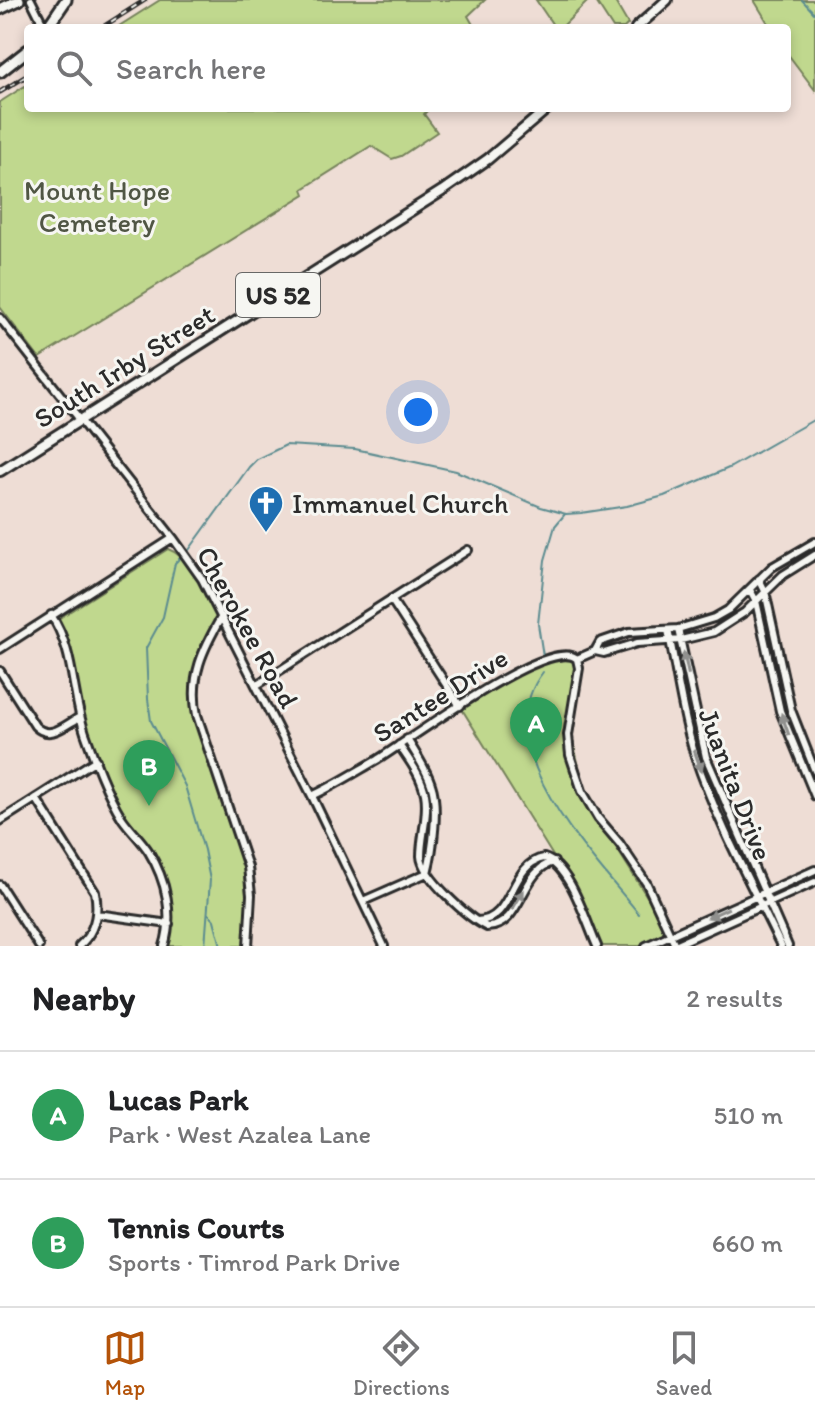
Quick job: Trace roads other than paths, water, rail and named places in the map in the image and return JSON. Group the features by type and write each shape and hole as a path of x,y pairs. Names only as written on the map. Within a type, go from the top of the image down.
{"highway":[{"path":"0,9 19,0"},
{"path":"49,24 66,0"},
{"path":"0,72 24,53"}],"main road":[{"path":"640,24 667,0"},
{"name":"South Irby Street","path":"0,471 442,191 498,152 543,112"}],"street":[{"path":"31,0 44,24"},
{"name":"Cherokee Road","path":"0,318 202,579 384,946"},
{"path":"0,649 173,538"},
{"name":"Santee Drive","path":"595,651 600,642 629,632 678,629 714,618 728,610 772,567 815,542"},
{"path":"257,685 468,550"},
{"name":"Santee Drive","path":"312,796 534,663 563,653 572,654 577,659 595,651 604,653 637,643 681,640 714,632 795,567 815,555"},
{"path":"759,579 765,591 791,710 815,771"},
{"path":"750,590 756,601 780,711 815,796"},
{"path":"391,599 460,706"},
{"path":"51,615 66,642 80,717 96,760 119,813 149,852 159,871 168,903 169,924 164,946"},
{"path":"222,616 199,661 194,693 201,729 246,859 251,895 248,946"},
{"name":"Juanita Drive","path":"678,629 706,757 765,892 765,905 781,946"},
{"name":"Juanita Drive","path":"668,630 695,755 756,896 765,905 788,946"},
{"path":"577,659 579,668 568,735 571,761 587,802 635,865 652,893 674,945 815,882"},
{"path":"0,671 42,732 52,733 80,717"},
{"path":"407,739 427,774 434,796 427,873"},
{"path":"399,745 424,789 423,867 477,921 487,927 500,924 536,871 554,862"},
{"path":"0,821 96,760"},
{"path":"36,798 91,883 97,899 97,914 89,936 79,946"},
{"path":"477,921 488,920 500,911 523,871 531,862 544,858 554,862 568,880 597,946"},
{"path":"646,946 815,870"},
{"path":"363,901 427,873"},
{"path":"0,885 39,946"},
{"path":"97,914 169,924"}],"waterway":[{"path":"802,0 815,14"},
{"path":"189,550 249,467 257,459 286,445 355,449 456,471 541,507 566,514 627,506 664,496 731,467 815,419"},
{"path":"543,656 538,624 545,560 555,526 565,514"},
{"path":"180,558 175,563 163,617 146,648 148,699 151,721 185,786 204,850 210,880 205,946"},
{"path":"543,672 528,702 527,734 536,767 573,833 639,914"},
{"path":"209,914 214,920 221,946"}],"railway":[{"path":"107,24 145,0"},
{"path":"0,92 24,77"}],"place":[{"name":"Immanuel Church","path":"266,534"},
{"name":"Lucas Park","path":"536,763"},
{"name":"Tennis Courts","path":"149,806"}],"park label":[{"name":"Mount Hope Cemetery","path":"97,206"}]}
